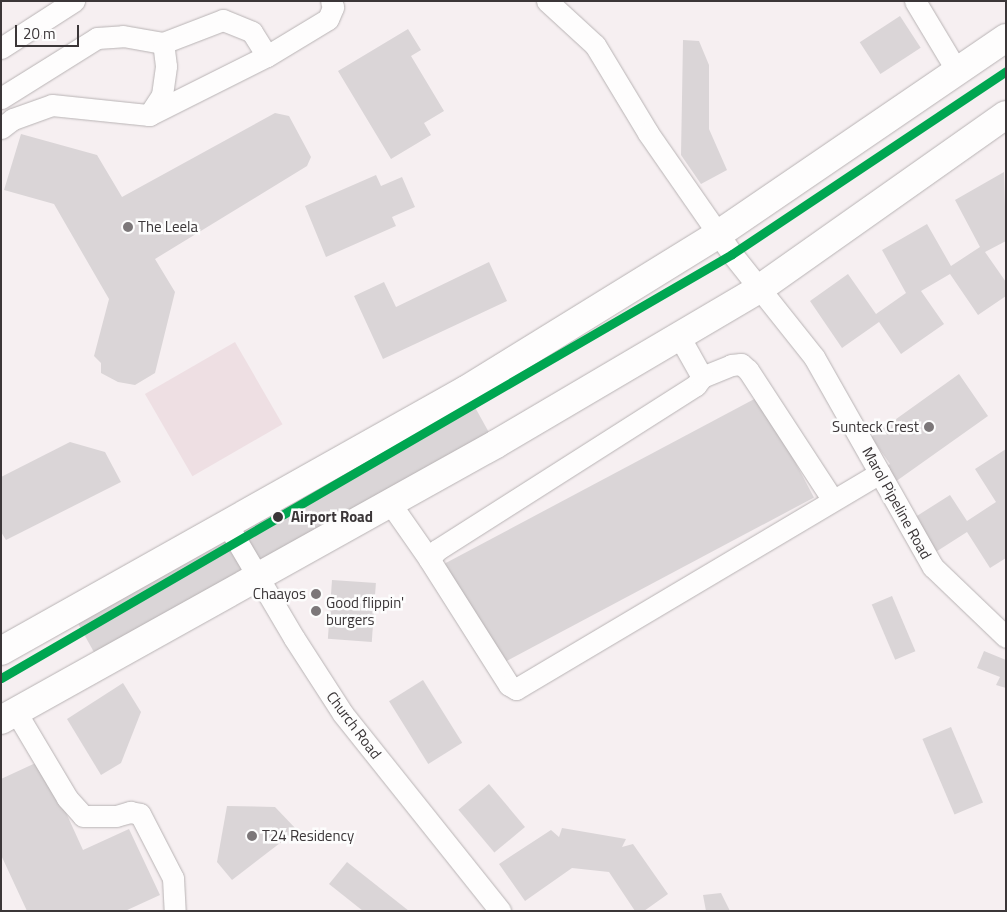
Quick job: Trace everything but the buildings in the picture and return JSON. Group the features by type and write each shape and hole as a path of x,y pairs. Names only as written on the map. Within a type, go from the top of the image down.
{"main road":[{"path":"1,651 228,526 466,390 720,233 1006,38"},
{"path":"8,716 390,503 759,289 1006,115"}],"street":[{"path":"1,48 44,10 74,1"},
{"path":"1,128 13,119 52,105 149,115 267,56 328,19 333,7 331,1"},
{"name":"Marol Pipeline Road","path":"547,1 594,45 648,133 759,289 814,357 933,567 1006,637"},
{"path":"915,1 957,71"},
{"path":"1,98 97,38 123,36 163,43 223,20 252,32 267,56"},
{"path":"149,115 162,95 166,66 163,43"},
{"path":"679,336 702,377"},
{"path":"429,559 437,550 686,393 702,377 731,365 741,364 748,370 832,499"},
{"path":"390,503 429,559 509,685 516,689 832,499 880,473"},
{"name":"Church Road","path":"228,526 343,714 500,911"},
{"path":"8,716 67,798 83,816 116,816 130,812 140,814 173,878 175,911"}],"shaded area":[{"path":"235,342 282,424 192,476 145,394"}],"transit line":[{"path":"1,678 732,254 1006,71"}],"place":[{"name":"The Leela","path":"128,227"},
{"name":"Sunteck Crest","path":"929,427"},
{"name":"Airport Road","path":"278,517"},
{"name":"Chaayos","path":"316,594"},
{"name":"Good flippin' burgers","path":"316,611"},
{"name":"T24 Residency","path":"252,836"}]}
